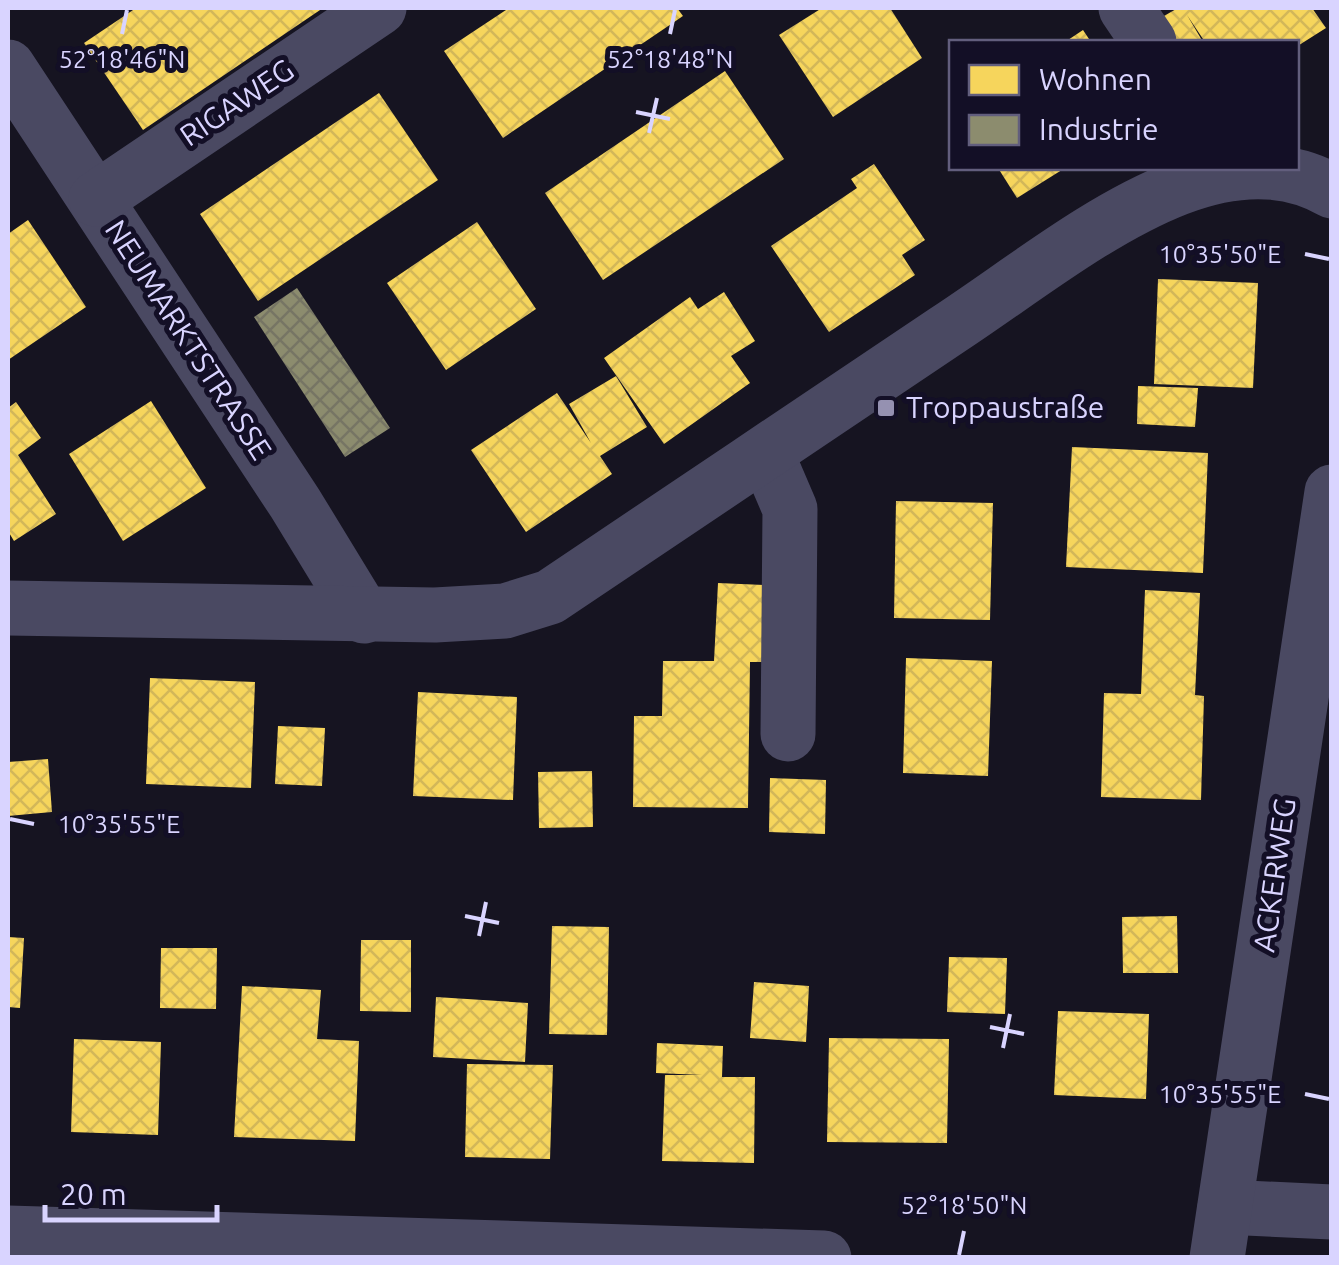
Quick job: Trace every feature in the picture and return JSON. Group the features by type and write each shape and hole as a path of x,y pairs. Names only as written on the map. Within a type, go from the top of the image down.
{"street":[{"name":"RIGAWEG","path":"96,199 379,8"},
{"path":"1126,8 1148,40"},
{"name":"NEUMARKTSTRASSE","path":"8,67 364,616"},
{"path":"8,608 364,616 505,611 550,596 1126,215 1176,189 1229,170 1286,173 1332,191"},
{"path":"766,452 790,509 788,734"},
{"name":"ACKERWEG","path":"1221,1232 1332,492"},
{"path":"1221,1232 1332,1212"},
{"path":"8,1233 824,1258"}],"building: Wohnen":[{"path":"136,8 323,8 143,130 84,43"},
{"path":"509,8 677,8 683,16 503,138 444,51"},
{"path":"822,8 890,8 922,58 833,117 779,35"},
{"path":"1178,8 1312,8 1326,28 1299,45 1299,40 1204,40 1187,15 1202,40 1167,40 1155,21"},
{"path":"1083,30 1090,40 1068,40"},
{"path":"725,71 784,159 603,280 545,193"},
{"path":"379,93 438,180 258,301 200,214"},
{"path":"874,164 925,240 902,255 915,275 829,332 771,246 857,188 851,179"},
{"path":"999,170 1062,170 1017,198"},
{"path":"28,220 86,307 8,360 8,234"},
{"path":"477,222 536,309 446,370 387,283"},
{"path":"1158,279 1258,283 1253,388 1154,384"},
{"path":"724,292 755,341 731,356 750,383 664,444 604,358 690,297 698,309"},
{"path":"616,376 647,427 600,456 612,474 526,532 471,450 557,393 591,443 569,404"},
{"path":"1138,386 1198,388 1195,427 1137,424"},
{"path":"151,401 206,488 123,541 69,454"},
{"path":"16,402 41,438 18,455 56,514 14,541 8,531 8,408"},
{"path":"1072,447 1208,453 1203,573 1066,567"},
{"path":"896,501 993,503 990,620 894,618"},
{"path":"718,583 765,585 762,662 750,662 748,808 633,807 634,716 662,716 663,661 714,661"},
{"path":"1145,590 1200,593 1195,695 1204,696 1201,800 1101,797 1104,693 1141,694"},
{"path":"906,658 992,661 988,776 903,773"},
{"path":"150,678 255,682 251,788 146,784"},
{"path":"418,692 517,697 513,800 413,796"},
{"path":"278,726 325,728 322,786 275,784"},
{"path":"48,759 52,812 8,816 8,762"},
{"path":"592,771 593,827 539,828 538,772"},
{"path":"770,778 826,780 825,834 769,832"},
{"path":"1177,916 1178,973 1123,973 1122,917"},
{"path":"552,926 609,927 607,1035 549,1034"},
{"path":"8,937 24,938 20,1008 8,1007"},
{"path":"361,940 411,940 411,1012 360,1011"},
{"path":"161,948 217,948 216,1009 160,1008"},
{"path":"949,957 1007,958 1005,1014 947,1012"},
{"path":"754,982 809,986 806,1042 750,1038"},
{"path":"242,986 321,990 317,1039 359,1041 355,1141 234,1137"},
{"path":"436,997 528,1003 525,1062 433,1057"},
{"path":"1058,1011 1149,1014 1146,1099 1054,1095"},
{"path":"829,1038 949,1039 947,1143 827,1142"},
{"path":"74,1039 161,1042 158,1135 71,1132"},
{"path":"657,1043 723,1046 722,1077 755,1077 754,1163 662,1161 665,1075 702,1075 656,1073"},
{"path":"467,1064 553,1065 550,1159 465,1157"}],"building: Industrie":[{"path":"297,288 390,428 345,457 254,317"}],"place":[{"name":"Troppaustraße","path":"886,408"}]}
